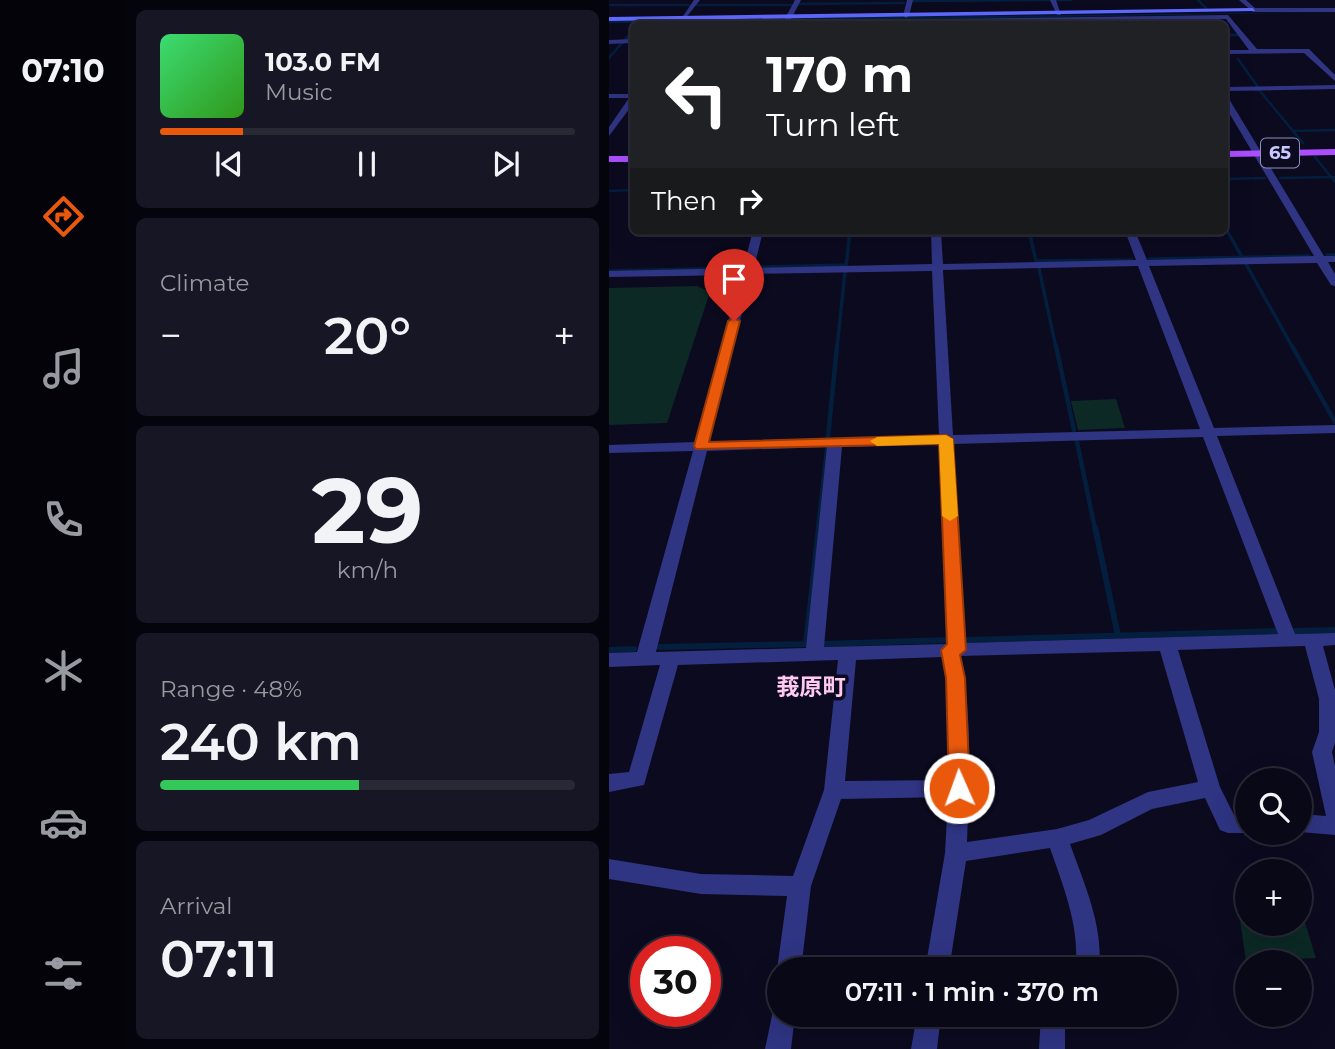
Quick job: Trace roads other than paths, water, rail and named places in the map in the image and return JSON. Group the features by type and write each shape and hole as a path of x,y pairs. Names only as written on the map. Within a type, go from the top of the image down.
{"main road":[{"name":"65","path":"1228,154 1335,146"},
{"name":"65","path":"1228,148 1335,152"},
{"path":"609,159 630,159"},
{"path":"609,165 630,165"}],"street":[{"path":"683,18 697,0"},
{"path":"788,21 797,0"},
{"path":"906,16 910,0"},
{"path":"1053,0 1059,14"},
{"path":"1159,0 1172,18"},
{"path":"1242,0 1257,10"},
{"path":"1249,0 1257,10"},
{"path":"1327,2 1335,3"},
{"path":"609,19 788,21 1059,14 1172,18 1257,10 1335,10"},
{"path":"1030,21 1228,17 1255,52"},
{"path":"609,42 630,41"},
{"path":"1228,52 1306,51 1335,79"},
{"path":"1228,89 1335,87"},
{"path":"609,96 630,98"},
{"path":"609,132 630,102"},
{"path":"1228,104 1335,283"},
{"path":"645,658 757,235"},
{"path":"936,235 959,788 956,853 939,957"},
{"path":"1132,235 1289,640"},
{"path":"609,274 1335,259"},
{"path":"609,449 1335,429"},
{"path":"814,653 835,442"},
{"path":"609,660 1335,639"},
{"path":"1312,640 1328,699 1329,732 1322,752 1335,813"},
{"path":"1167,644 1190,729 1210,788 1228,824 1235,824"},
{"path":"791,957 800,886 834,790 848,653"},
{"path":"609,783 637,779 671,657"},
{"path":"834,790 959,788"},
{"path":"956,853 1057,838 1093,828 1148,802 1210,788"},
{"path":"1312,824 1335,827"},
{"path":"1057,838 1081,911 1089,957"},
{"path":"609,869 701,884 800,886"},
{"path":"778,1049 781,1027"},
{"path":"924,1049 927,1027"},
{"path":"1052,1049 1053,1027"}],"water":[{"path":"1335,12 843,21 609,23 609,20"}],"waterway":[{"path":"913,1 1049,0"},
{"path":"1056,0 1071,0"},
{"path":"1198,0 1206,8"},
{"path":"799,4 904,3"},
{"path":"609,5 689,5"},
{"path":"696,5 792,5"},
{"path":"624,41 630,34"},
{"path":"1228,35 1238,35"},
{"path":"609,58 622,43"},
{"path":"1238,59 1258,87"},
{"path":"1254,90 1259,90 1293,131"},
{"path":"1293,131 1335,130"},
{"path":"1293,131 1303,143"},
{"path":"1315,157 1331,177"},
{"path":"1280,178 1331,177"},
{"path":"1331,177 1335,182"},
{"path":"1228,179 1265,178"},
{"path":"609,191 630,190"},
{"path":"1228,232 1242,257"},
{"path":"846,267 850,235"},
{"path":"1030,235 1036,261 1132,260"},
{"path":"1327,255 1335,255"},
{"path":"1149,259 1309,256"},
{"path":"1246,264 1293,348"},
{"path":"761,267 846,265"},
{"path":"609,271 739,268"},
{"path":"1039,268 1056,348"},
{"path":"837,348 845,272"},
{"path":"828,437 837,346"},
{"path":"1056,346 1074,430"},
{"path":"1292,346 1335,422"},
{"path":"1077,442 1095,529"},
{"path":"818,529 827,449"},
{"path":"806,644 819,527"},
{"path":"1095,527 1118,636"},
{"path":"1294,631 1335,630"},
{"path":"1118,636 1277,631"},
{"path":"967,640 1118,636"},
{"path":"823,644 949,640"},
{"path":"659,647 807,644"},
{"path":"609,650 634,649"}],"district":[{"name":"莪原町","path":"811,687"}]}
